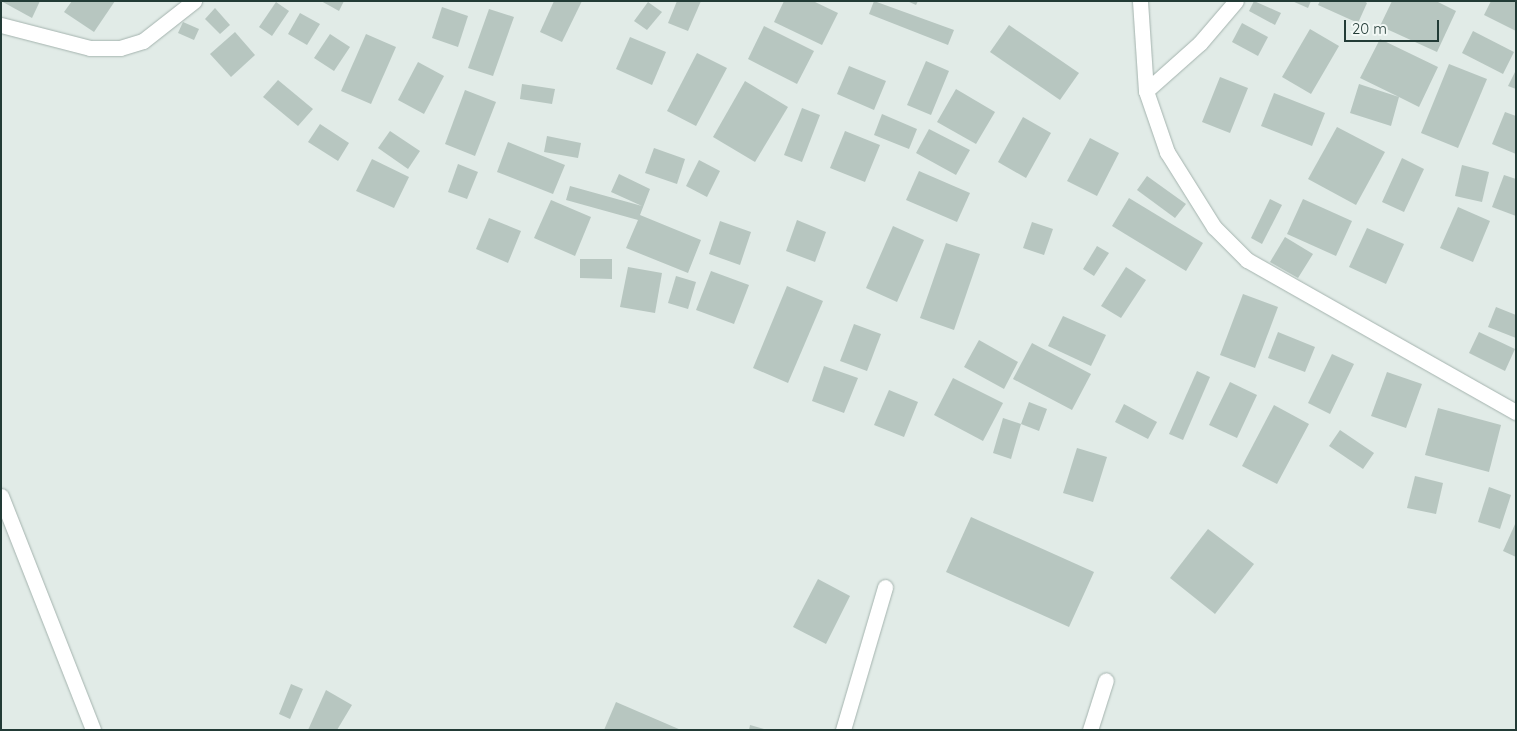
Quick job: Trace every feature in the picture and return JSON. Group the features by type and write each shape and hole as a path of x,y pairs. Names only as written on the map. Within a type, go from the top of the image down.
{"street":[{"path":"1,25 90,48 120,48 143,40 194,1"},
{"path":"1140,1 1146,91 1167,152 1187,187 1214,227 1247,260 1516,412"},
{"path":"1146,91 1200,44 1236,1"},
{"path":"1,496 93,730"},
{"path":"843,730 885,587"},
{"path":"1090,730 1106,680"}],"building":[{"path":"1,1 40,1 32,18"},
{"path":"72,1 115,1 94,32 64,12"},
{"path":"321,1 344,1 339,11"},
{"path":"554,1 582,1 562,42 540,32"},
{"path":"677,1 701,1 688,31 668,23"},
{"path":"784,1 813,1 838,13 822,45 774,22"},
{"path":"874,1 954,30 948,45 869,14"},
{"path":"907,1 918,1 916,5"},
{"path":"1254,1 1281,13 1275,25 1249,11"},
{"path":"1292,1 1311,1 1308,8"},
{"path":"1320,1 1364,1 1367,3 1358,23 1318,5"},
{"path":"1392,1 1436,1 1456,11 1437,52 1380,26"},
{"path":"1491,1 1516,1 1516,31 1484,15"},
{"path":"276,2 289,11 272,36 259,27"},
{"path":"648,2 662,12 647,30 634,21"},
{"path":"442,7 468,16 458,47 432,38"},
{"path":"215,8 230,25 220,34 205,19"},
{"path":"489,9 514,17 493,76 468,68"},
{"path":"300,13 320,24 307,45 288,34"},
{"path":"183,22 199,29 194,40 178,33"},
{"path":"1242,23 1268,37 1258,56 1232,42"},
{"path":"1009,25 1079,73 1060,100 990,52"},
{"path":"764,26 814,51 797,84 748,59"},
{"path":"1310,29 1339,46 1311,94 1282,77"},
{"path":"1473,31 1514,52 1503,74 1462,53"},
{"path":"235,32 255,55 231,77 210,54"},
{"path":"330,34 350,47 334,71 314,58"},
{"path":"366,34 396,47 371,104 341,91"},
{"path":"630,37 666,52 652,85 616,69"},
{"path":"1380,39 1438,67 1419,107 1360,78"},
{"path":"697,53 727,68 696,126 667,111"},
{"path":"926,61 949,71 931,115 907,105"},
{"path":"418,62 444,76 424,114 398,100"},
{"path":"1449,64 1487,79 1458,148 1421,133"},
{"path":"849,66 886,81 874,110 837,94"},
{"path":"1516,70 1516,89 1508,86"},
{"path":"1220,77 1248,88 1230,133 1202,122"},
{"path":"278,80 313,109 298,126 263,97"},
{"path":"745,81 788,107 755,162 713,137"},
{"path":"522,84 555,89 552,104 520,99"},
{"path":"1359,84 1399,97 1391,126 1350,113"},
{"path":"956,89 995,112 976,144 937,122"},
{"path":"465,90 496,102 475,156 445,144"},
{"path":"1274,93 1325,113 1312,146 1261,126"},
{"path":"802,108 820,115 802,162 784,155"},
{"path":"1505,112 1516,116 1516,154 1492,144"},
{"path":"882,114 917,129 909,149 874,135"},
{"path":"1023,117 1051,133 1026,178 998,162"},
{"path":"320,124 349,143 338,161 308,142"},
{"path":"1337,127 1385,152 1356,205 1308,179"},
{"path":"929,129 970,150 956,175 916,153"},
{"path":"390,131 420,151 408,169 378,148"},
{"path":"845,131 880,145 865,182 830,168"},
{"path":"547,136 581,143 578,158 544,152"},
{"path":"1090,138 1119,153 1097,196 1067,181"},
{"path":"508,142 565,165 553,194 497,172"},
{"path":"654,148 685,159 677,184 645,173"},
{"path":"1402,158 1424,169 1404,212 1382,202"},
{"path":"372,159 409,177 394,208 356,191"},
{"path":"699,160 720,171 707,197 686,186"},
{"path":"458,164 478,172 467,199 448,192"},
{"path":"1462,165 1489,172 1482,202 1455,196"},
{"path":"919,171 970,193 957,222 906,200"},
{"path":"619,174 650,189 640,215 701,240 688,273 626,248 638,220 566,200 570,186 642,206 611,192"},
{"path":"1504,175 1516,179 1516,216 1492,207"},
{"path":"1147,176 1186,204 1175,218 1137,190"},
{"path":"1129,198 1203,243 1186,271 1112,226"},
{"path":"1270,199 1282,205 1262,244 1251,238"},
{"path":"1303,199 1352,221 1336,256 1287,234"},
{"path":"551,200 591,217 575,256 534,238"},
{"path":"1458,207 1490,221 1473,262 1440,248"},
{"path":"489,218 521,231 508,263 476,249"},
{"path":"797,220 826,232 815,262 786,251"},
{"path":"720,221 751,232 740,265 709,254"},
{"path":"1032,222 1053,229 1044,255 1023,248"},
{"path":"893,226 924,240 897,302 866,288"},
{"path":"1367,228 1404,244 1386,284 1349,267"},
{"path":"1285,237 1313,254 1298,278 1270,262"},
{"path":"946,243 980,254 954,330 920,318"},
{"path":"1097,246 1109,253 1094,276 1083,269"},
{"path":"580,259 612,259 612,279 580,278"},
{"path":"628,267 662,273 655,313 620,307"},
{"path":"1126,267 1146,280 1121,318 1101,306"},
{"path":"711,271 749,285 734,324 696,310"},
{"path":"676,276 696,282 688,309 668,303"},
{"path":"787,286 823,301 788,383 753,368"},
{"path":"1243,294 1278,307 1255,368 1220,355"},
{"path":"1496,307 1516,315 1516,338 1488,327"},
{"path":"1063,316 1106,335 1091,366 1048,346"},
{"path":"854,324 881,334 867,371 840,361"},
{"path":"1278,332 1315,347 1305,372 1268,358"},
{"path":"1479,332 1515,349 1505,371 1469,353"},
{"path":"979,340 1018,362 1004,389 964,367"},
{"path":"1032,343 1091,374 1072,410 1013,379"},
{"path":"1332,354 1354,364 1330,414 1308,403"},
{"path":"824,366 858,378 844,413 812,401"},
{"path":"1197,371 1210,377 1183,440 1169,434"},
{"path":"1387,372 1422,384 1406,428 1371,416"},
{"path":"953,378 1003,403 983,441 934,415"},
{"path":"1230,382 1257,395 1237,438 1209,425"},
{"path":"889,390 918,402 904,437 874,425"},
{"path":"1029,402 1047,409 1039,431 1021,424"},
{"path":"1124,404 1157,422 1148,439 1115,422"},
{"path":"1274,405 1309,424 1277,484 1242,466"},
{"path":"1438,408 1501,425 1489,472 1425,455"},
{"path":"1003,418 1021,424 1011,459 993,453"},
{"path":"1340,430 1374,453 1363,469 1329,446"},
{"path":"1077,448 1107,457 1093,502 1063,493"},
{"path":"1415,476 1443,483 1436,514 1407,508"},
{"path":"1489,487 1511,495 1500,529 1478,522"},
{"path":"971,517 1094,572 1069,627 946,572"},
{"path":"1516,522 1516,557 1503,551"},
{"path":"1208,529 1254,564 1215,614 1170,578"},
{"path":"818,579 850,596 826,644 793,627"},
{"path":"291,684 303,689 290,719 279,714"},
{"path":"326,690 352,705 337,730 308,730"},
{"path":"616,702 681,730 604,730"},
{"path":"750,725 764,729 764,730 749,730"}]}
